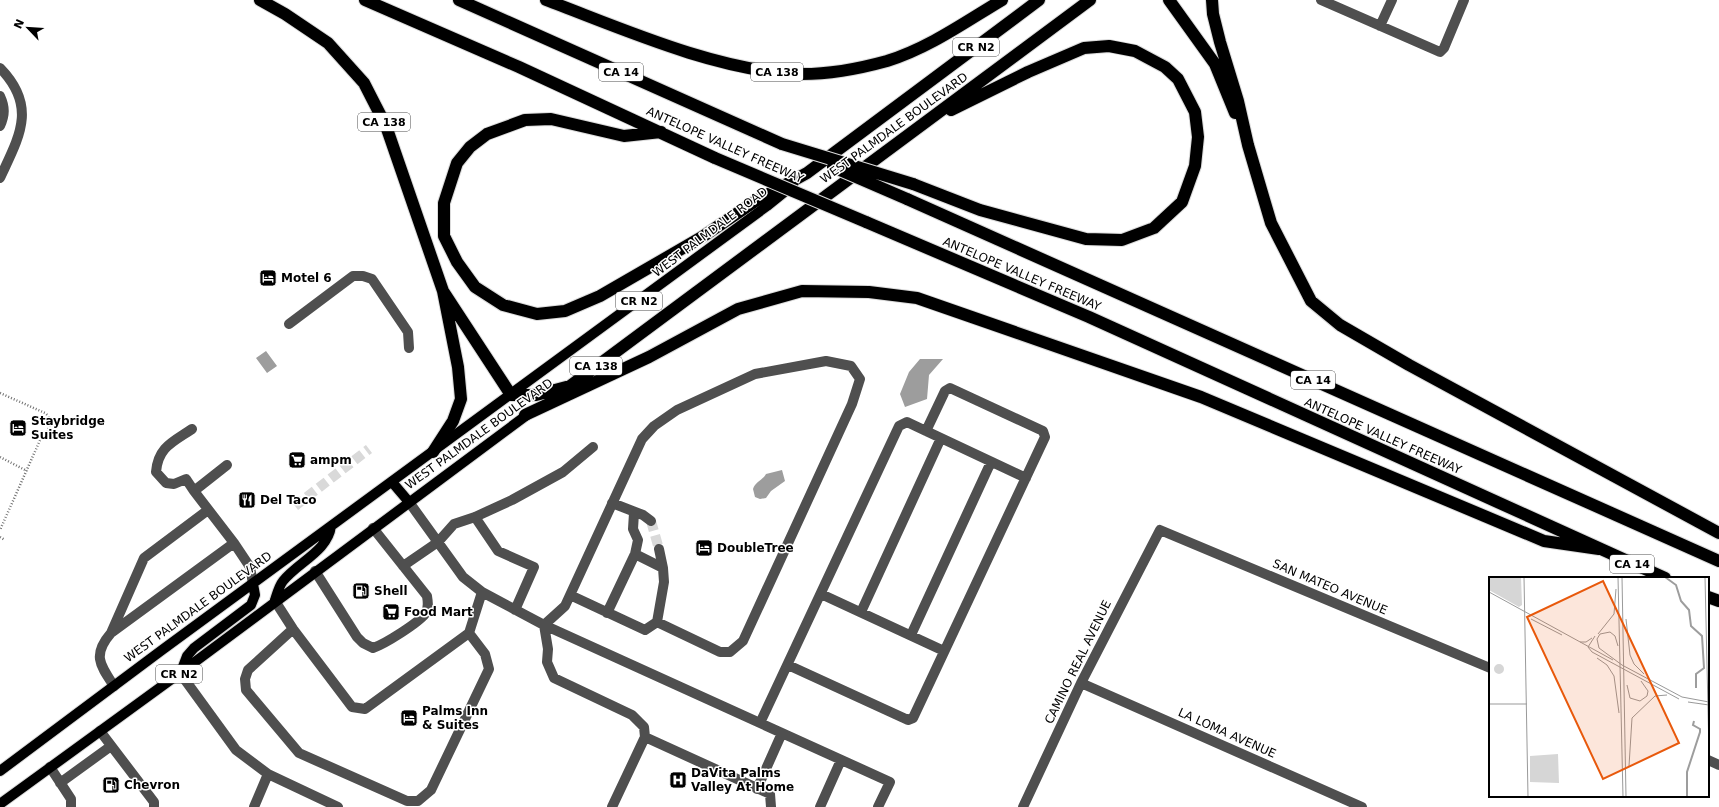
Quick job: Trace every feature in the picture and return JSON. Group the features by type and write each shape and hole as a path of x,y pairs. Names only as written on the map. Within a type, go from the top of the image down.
{"highway":[{"name":"CA 138","path":"260,0 285,14 328,43 364,83 386,126 443,291 511,395 536,395 570,386"},
{"name":"ANTELOPE VALLEY FREEWAY","path":"365,0 519,67 715,158 1096,321 1663,577"},
{"name":"ANTELOPE VALLEY FREEWAY","path":"460,0 1719,561"},
{"name":"CA 138","path":"546,0 693,53 745,68 796,74 845,71 888,60 934,41 1002,0"},
{"name":"WEST PALMDALE BOULEVARD","path":"661,132 624,136 551,119 525,120 487,134 470,147 457,163 444,203 444,236 457,262 475,287 503,305 537,314 565,311 600,296 702,237 754,202 807,173 1039,0"},
{"name":"WEST PALMDALE BOULEVARD","path":"570,386 741,257 1090,0"},
{"path":"1169,0 1215,64 1248,145"},
{"path":"1212,0 1215,21 1238,101 1248,145 1271,223 1311,301 1340,325 1409,365 1719,533"},
{"path":"782,144 912,184 988,212 1086,239 1122,240 1154,228 1182,202 1195,166 1198,137 1195,112 1178,79 1165,68 1135,51 1109,46 1084,48 1028,72 923,124"},
{"path":"433,452 453,421 461,399 458,367 443,291"},
{"path":"525,415 649,358 738,309 802,291 869,292 917,298 1201,397 1544,541 1599,549"},
{"path":"1709,597 1719,601"}],"main road":[{"name":"WEST PALMDALE ROAD","path":"511,395 767,206 807,173"},
{"name":"WEST PALMDALE BOULEVARD","path":"0,804 180,673 525,415 570,386"},
{"name":"WEST PALMDALE BOULEVARD","path":"0,771 511,395"},
{"path":"392,482 409,502"},
{"path":"275,601 282,582 293,570 325,543 330,535 331,526"},
{"path":"180,673 188,656 194,648 251,605 255,596 253,584"}],"street":[{"path":"1321,0 1440,52 1444,48 1464,0"},
{"path":"1380,26 1392,0"},
{"path":"0,68 13,82 23,118 20,135 0,178"},
{"path":"0,126 4,117 4,106 1,98"},
{"path":"289,324 353,276 363,276 372,279 408,332 409,348"},
{"path":"544,625 565,606 642,439 654,426 677,410 755,374 826,361 851,366 860,379 852,404 743,640 730,652 720,652 657,622"},
{"path":"788,665 908,720 913,718 1045,437 1043,431 950,388 945,391 926,431"},
{"path":"760,723 899,426 907,422 1026,478"},
{"path":"192,429 162,450 158,460 156,472 166,483 174,484 186,479 250,567 253,584"},
{"path":"861,612 941,438"},
{"path":"403,566 438,542 454,524 475,517 563,472 593,446"},
{"path":"911,635 992,462"},
{"path":"194,491 227,464"},
{"path":"409,502 463,577 482,592 544,625 890,782 878,807"},
{"path":"612,503 634,513 643,515 651,521"},
{"path":"111,633 144,558 208,510"},
{"path":"607,613 635,554 638,540 633,529 634,513"},
{"path":"475,517 498,551 534,568 515,610"},
{"path":"315,571 363,643 374,648 384,645 425,614 427,610 426,596 373,528"},
{"name":"SAN MATEO AVENUE","path":"1160,530 1489,668"},
{"name":"CAMINO REAL AVENUE","path":"1023,807 1081,683 1160,530"},
{"path":"114,686 100,665 100,648 104,641 111,633 234,543"},
{"path":"570,595 644,630 657,622 664,582 659,549"},
{"path":"635,554 663,568"},
{"path":"275,601 293,630 352,707 365,709 469,633 482,592"},
{"path":"821,594 944,651"},
{"path":"544,625 548,649 547,662 554,678 632,715 644,726 645,737 612,807"},
{"path":"293,630 248,670 245,679 246,690 299,753 407,801 418,801 431,790 489,669 485,654 469,633"},
{"path":"180,673 236,750 268,774 338,807"},
{"name":"LA LOMA AVENUE","path":"1081,683 1362,807"},
{"path":"100,731 154,802 154,807"},
{"path":"757,789 782,733"},
{"path":"645,737 770,794 772,807"},
{"path":"60,783 111,746"},
{"path":"820,807 842,760"},
{"path":"1709,760 1719,764"},
{"path":"50,767 72,799 71,807"},
{"path":"254,807 268,774"}],"path":[{"path":"0,393 45,413 49,418 49,428 45,439 41,438 0,530"},
{"path":"0,457 27,471"},
{"path":"0,537 5,540"}],"shaded area":[{"path":"266,351 277,366 267,373 256,358"},
{"path":"920,359 943,359 929,375 927,399 905,407 900,394 909,372"},
{"path":"782,470 785,481 771,491 766,498 760,499 755,497 753,489 766,474"}],"tunnel":[{"path":"295,506 369,449"},
{"path":"651,521 659,549"}],"place":[{"name":"Motel 6","path":"268,278"},
{"name":"Staybridge Suites","path":"18,428"},
{"name":"ampm","path":"297,460"},
{"name":"Del Taco","path":"247,500"},
{"name":"DoubleTree","path":"704,548"},
{"name":"Shell","path":"361,591"},
{"name":"Food Mart","path":"391,612"},
{"name":"Palms Inn & Suites","path":"409,718"},
{"name":"DaVita Palms Valley At Home","path":"678,780"},
{"name":"Chevron","path":"111,785"}]}
